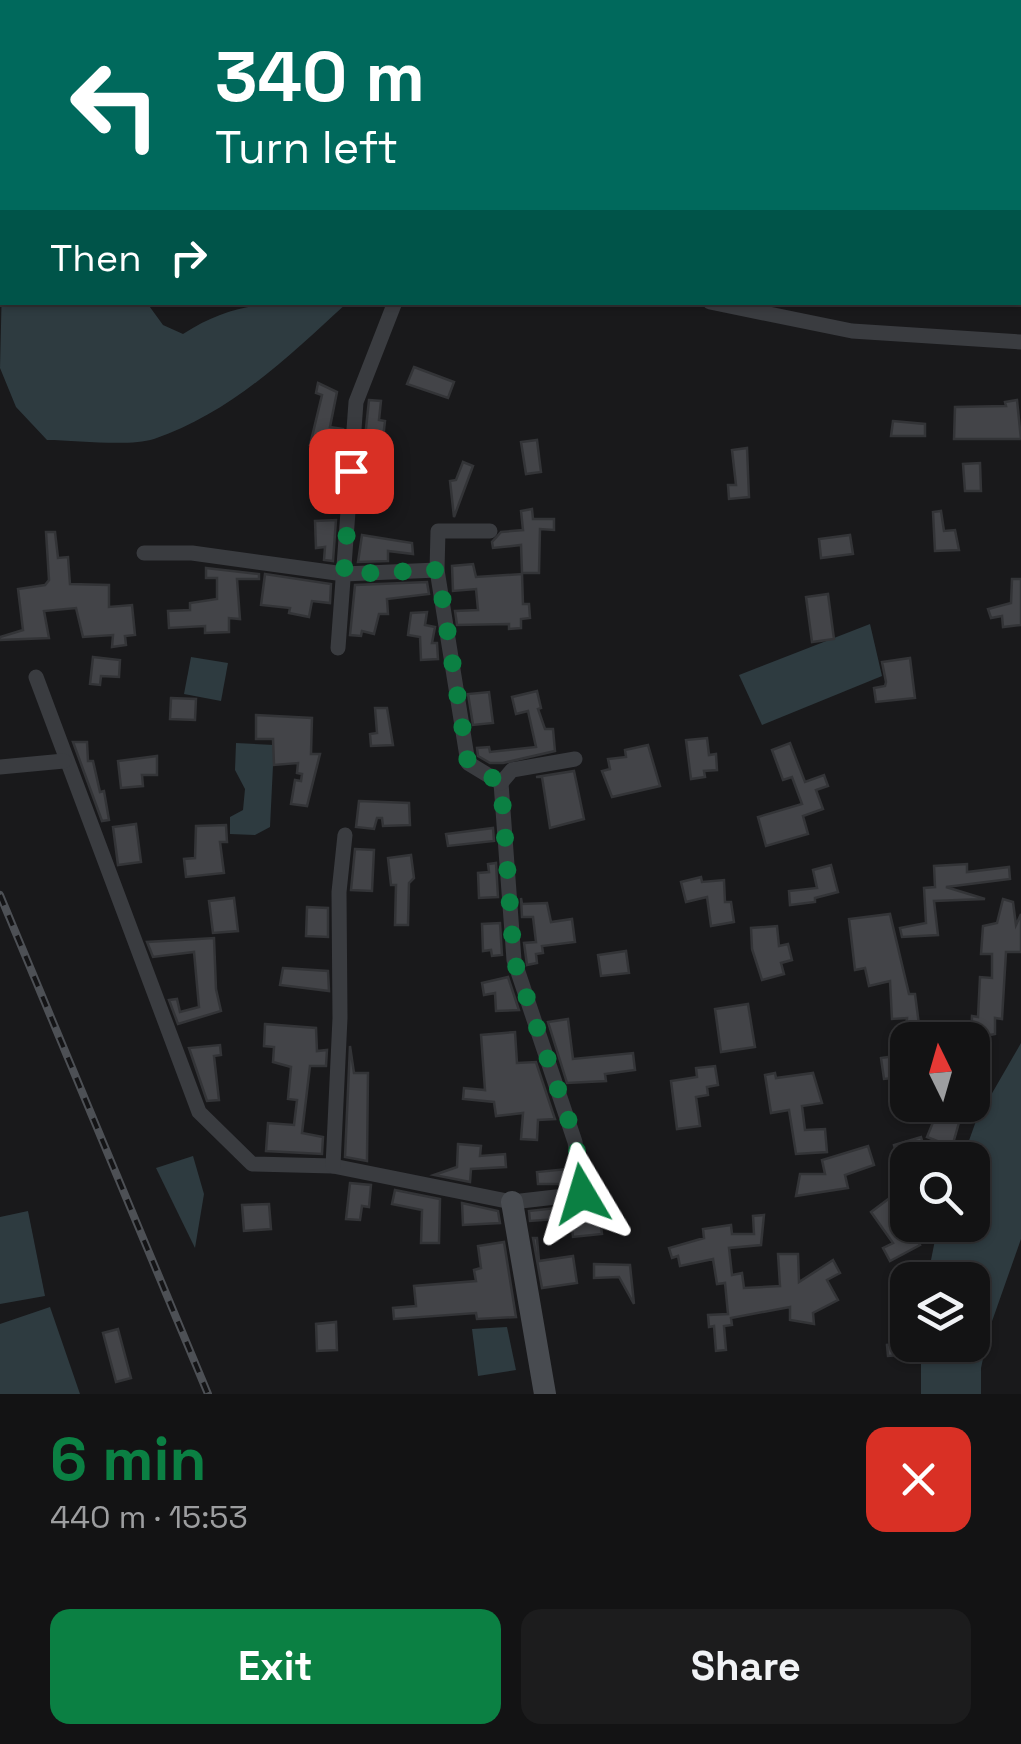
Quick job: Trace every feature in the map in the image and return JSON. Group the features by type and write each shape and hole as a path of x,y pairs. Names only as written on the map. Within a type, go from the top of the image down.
{"street":[{"path":"338,648 356,402 394,305"},
{"path":"725,305 852,331 1021,342"},
{"path":"490,531 438,530 438,570 468,763 501,783"},
{"path":"144,553 192,553 344,574 438,570"},
{"path":"36,677 64,761 200,1112 252,1164 333,1166 512,1202 582,1194 576,1142 514,960 501,783 512,770 576,760"},
{"path":"0,766 64,761"},
{"path":"333,1166 340,1018 339,892 346,834"},
{"path":"512,1202 545,1394"}],"shaded area":[{"path":"1,305 148,305 163,325 183,334 242,308 345,305 234,399 154,439 130,443 47,440 16,407 0,368"},
{"path":"870,624 882,676 762,725 739,675"},
{"path":"191,657 228,663 221,701 184,694"},
{"path":"236,743 274,745 270,827 255,835 230,834 230,817 243,810 245,789 235,770"},
{"path":"1021,1043 1021,1239 990,1327 990,1262 931,1262 935,1242 990,1242 990,1142 968,1142 976,1122 990,1122 990,1097"},
{"path":"193,1156 204,1194 195,1248 156,1168"},
{"path":"28,1211 45,1296 0,1304 0,1217"},
{"path":"50,1307 80,1394 0,1394 0,1324"},
{"path":"507,1327 516,1370 478,1376 472,1329"},
{"path":"921,1362 982,1362 981,1394 921,1394"}],"building":[{"path":"414,367 454,382 448,398 407,384"},
{"path":"318,383 337,392 330,427 343,429 341,450 310,445 322,395 316,393"},
{"path":"369,400 381,401 379,420 385,421 383,439 377,439 375,449 364,447"},
{"path":"1017,400 1021,439 954,439 955,407 1006,406 1005,402"},
{"path":"893,421 925,424 925,436 891,436"},
{"path":"537,440 541,472 526,474 521,442"},
{"path":"747,448 749,497 729,499 728,485 736,485 732,450"},
{"path":"463,462 473,466 454,517 450,481 456,480"},
{"path":"980,463 981,491 965,491 963,464"},
{"path":"532,509 533,519 554,519 554,530 540,529 539,573 522,573 521,545 493,548 492,542 501,532 523,530 521,511"},
{"path":"941,511 944,531 955,530 959,550 935,551 933,512"},
{"path":"336,520 333,561 324,560 325,547 316,548 315,521"},
{"path":"46,532 55,532 58,558 68,557 70,584 109,585 109,607 132,605 135,635 125,636 126,645 112,647 113,635 83,637 76,608 44,611 49,638 0,640 23,630 18,589 45,585 49,580"},
{"path":"362,535 412,543 413,554 388,551 388,561 358,562"},
{"path":"850,535 853,554 821,558 819,539"},
{"path":"473,564 476,577 522,574 523,604 529,604 530,618 521,619 521,628 509,629 509,624 457,625 455,611 478,610 476,589 453,591 452,566"},
{"path":"206,568 259,574 259,579 237,579 240,619 229,618 229,632 205,633 205,626 169,628 168,611 190,610 190,603 217,599 217,578 206,578"},
{"path":"265,574 331,584 330,603 312,601 309,617 289,613 290,608 261,605"},
{"path":"1012,579 1021,579 1021,625 1003,627 1002,616 991,618 988,609 1011,603"},
{"path":"427,582 429,594 387,599 388,614 379,614 374,634 362,631 361,636 350,635 355,585"},
{"path":"828,594 834,639 812,642 806,597"},
{"path":"427,612 425,625 435,627 432,643 437,643 438,659 421,660 420,637 408,635 411,613"},
{"path":"93,657 120,660 119,677 101,676 100,685 90,684"},
{"path":"910,658 915,698 876,702 874,688 885,686 886,682 882,662"},
{"path":"537,691 545,729 553,729 555,751 503,763 490,763 478,756 477,748 489,747 490,752 536,747 528,711 516,714 512,697"},
{"path":"489,692 493,723 473,725 468,694"},
{"path":"171,698 196,699 195,720 170,719"},
{"path":"375,708 387,708 393,745 371,746 370,734 377,733"},
{"path":"256,715 312,718 311,754 320,754 307,806 291,804 295,780 301,781 298,763 274,765 273,739 256,739"},
{"path":"707,738 709,755 716,754 717,770 704,771 705,777 691,779 686,740"},
{"path":"73,742 87,742 88,761 93,761 100,792 104,791 109,820 102,821"},
{"path":"790,743 805,782 824,775 828,786 816,790 823,809 803,816 808,834 766,846 758,817 802,804 792,777 783,780 772,750"},
{"path":"648,745 660,786 612,797 602,771 610,769 608,759 626,757 625,750"},
{"path":"157,756 157,775 142,775 143,786 121,788 118,761"},
{"path":"574,771 584,819 550,828 542,777 536,777"},
{"path":"359,801 409,803 410,825 383,826 382,818 377,818 374,829 356,827"},
{"path":"136,824 141,862 118,865 113,827"},
{"path":"226,825 227,842 220,842 224,873 186,877 184,859 195,858 196,826"},
{"path":"493,828 494,841 448,846 446,834"},
{"path":"355,849 374,850 372,891 351,890"},
{"path":"411,855 414,878 409,883 408,925 395,925 396,885 391,885 388,858"},
{"path":"496,863 498,897 479,898 478,873 489,872 488,864"},
{"path":"967,864 967,872 1009,867 1010,879 946,887 985,899 934,901 938,935 902,937 900,928 926,923 924,888 935,887 934,866"},
{"path":"831,865 838,892 815,898 815,902 790,905 789,891 817,888 813,870"},
{"path":"701,877 702,882 724,880 725,902 731,902 734,922 711,926 707,897 686,902 681,882"},
{"path":"234,898 238,931 213,933 209,901"},
{"path":"521,898 522,904 547,903 551,922 572,919 575,942 542,946 543,953 536,954 537,963 527,965 524,943 536,942 533,917 522,917"},
{"path":"1003,899 1013,902 1016,925 1021,914 1021,952 1006,952 1002,1019 995,1018 995,1034 990,1035 990,1022 972,1022 972,1016 978,1017 980,977 992,978 992,954 981,954 983,926 997,923"},
{"path":"307,907 328,908 328,937 306,936"},
{"path":"890,914 909,994 915,994 919,1022 892,1019 890,981 869,986 865,968 855,970 849,919"},
{"path":"500,923 502,955 492,956 491,950 483,951 482,924"},
{"path":"777,926 779,946 788,944 792,960 781,963 784,974 762,980 752,949 751,928"},
{"path":"214,938 221,1011 178,1024 169,1000 177,999 180,1012 199,1007 194,952 153,957 147,942"},
{"path":"626,951 629,973 601,976 598,955"},
{"path":"283,968 328,971 329,991 280,985"},
{"path":"508,977 519,1010 496,1011 495,993 484,995 482,983"},
{"path":"748,1004 755,1047 721,1052 715,1009"},
{"path":"568,1019 573,1059 633,1053 635,1070 605,1074 606,1081 567,1083 548,1022"},
{"path":"265,1024 316,1028 317,1051 327,1050 326,1066 310,1066 302,1133 323,1137 322,1154 266,1151 268,1123 294,1125 297,1100 288,1099 291,1067 273,1062 274,1047 264,1046"},
{"path":"515,1032 517,1063 536,1062 555,1119 538,1120 537,1140 521,1139 523,1113 496,1116 494,1102 463,1099 464,1088 485,1090 481,1035"},
{"path":"220,1045 221,1055 214,1056 219,1100 207,1101 189,1048"},
{"path":"350,1046 354,1073 368,1073 367,1161 345,1157"},
{"path":"890,1057 890,1078 884,1079 881,1058"},
{"path":"715,1066 718,1085 707,1087 708,1095 696,1097 700,1126 677,1129 671,1081 697,1077 696,1068"},
{"path":"775,1073 776,1078 813,1073 822,1103 802,1106 805,1130 825,1129 827,1152 796,1154 789,1110 771,1113 765,1075"},
{"path":"933,1122 959,1122 953,1142 927,1137"},
{"path":"458,1144 481,1146 480,1156 505,1154 506,1167 471,1169 470,1182 434,1175 457,1167"},
{"path":"868,1146 874,1165 845,1175 848,1188 796,1196 800,1174 825,1174 822,1160"},
{"path":"567,1169 569,1184 538,1184 537,1172"},
{"path":"350,1183 371,1185 369,1207 362,1206 360,1220 346,1219"},
{"path":"395,1190 440,1199 439,1243 421,1243 422,1210 392,1204"},
{"path":"608,1191 609,1203 598,1205 602,1234 573,1237 571,1218 530,1221 529,1211 583,1205 593,1193"},
{"path":"890,1198 890,1239 871,1212"},
{"path":"462,1203 498,1211 500,1223 463,1225"},
{"path":"269,1204 271,1229 244,1231 242,1205"},
{"path":"764,1215 761,1245 729,1248 732,1275 742,1273 744,1288 780,1286 778,1254 798,1254 799,1282 833,1260 840,1273 827,1280 838,1300 813,1313 814,1324 790,1320 790,1307 731,1318 732,1325 724,1326 726,1350 716,1351 714,1326 709,1327 708,1315 728,1314 725,1283 717,1284 713,1259 680,1266 678,1256 672,1258 669,1248 704,1238 703,1229 731,1225 732,1234 754,1234 753,1216"},
{"path":"533,1238 537,1238 539,1261 573,1256 577,1283 542,1288"},
{"path":"504,1242 516,1317 477,1319 476,1313 394,1319 393,1308 416,1306 414,1286 476,1281 474,1270 481,1268 478,1246"},
{"path":"893,1243 920,1245 890,1261 883,1248"},
{"path":"594,1264 630,1265 634,1304 619,1277 594,1278"},
{"path":"336,1322 337,1350 317,1351 316,1324"},
{"path":"118,1329 131,1378 116,1382 103,1333"}],"railway":[{"path":"0,895 208,1394"}],"route":[{"path":"351,471 344,574 438,570 468,763 501,783 514,960 576,1142 582,1194"}]}
